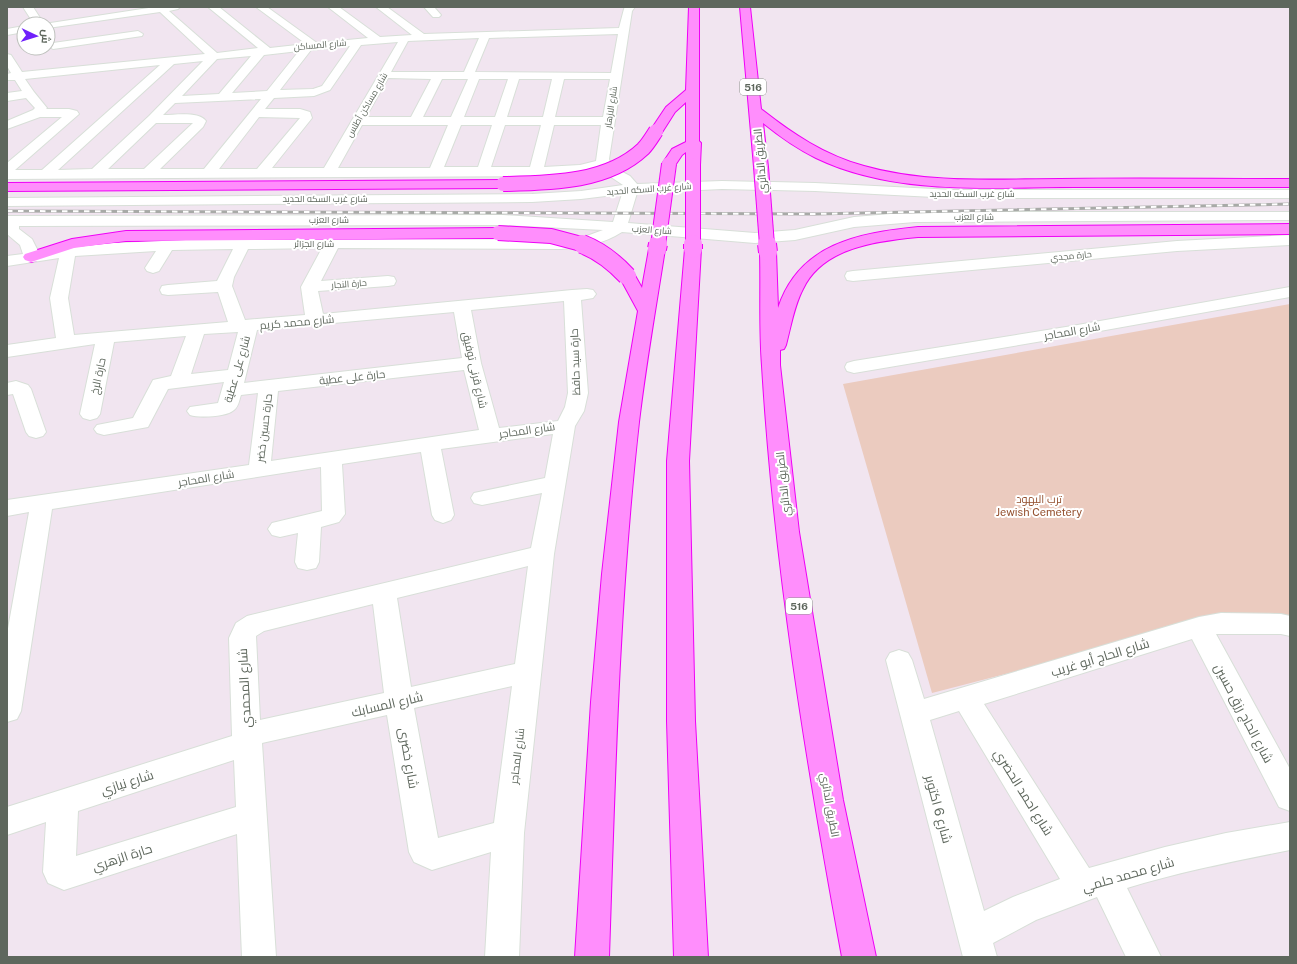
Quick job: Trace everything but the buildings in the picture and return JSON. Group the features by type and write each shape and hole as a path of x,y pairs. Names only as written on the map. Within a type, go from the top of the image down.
{"highway":[{"path":"691,957 680,721 678,461 693,249 694,143 692,91 694,7"},
{"name":"الطريق الدائري","path":"745,7 756,111 768,252 771,365 787,532 828,800 859,957"},
{"path":"7,187 545,183 585,177 618,166 641,153 648,146 670,110 692,91"},
{"path":"756,111 796,142 812,152 832,161 870,172 912,180 973,183 1290,183"},
{"path":"592,957 607,662 626,446 636,369 647,312 669,164 677,152 694,143"},
{"path":"771,365 794,288 802,275 814,264 830,254 848,245 870,239 893,234 938,232 1290,230"},
{"path":"31,257 79,242 126,236 519,233 559,238 594,249 608,257 619,266 647,312"}],"street":[{"path":"28,7 36,16"},
{"path":"66,12 105,7"},
{"path":"56,23 131,7"},
{"path":"117,10 162,9 175,7"},
{"path":"213,7 264,51 223,96"},
{"path":"208,173 255,113 311,46 261,7"},
{"path":"333,7 378,40"},
{"path":"381,7 422,37"},
{"path":"429,7 436,15"},
{"name":"شارع الازهار","path":"602,164 627,8"},
{"path":"96,174 214,56 162,9"},
{"path":"56,42 140,37 117,10"},
{"name":"شارع المساكن","path":"12,76 405,38 623,31"},
{"path":"435,172 456,120 485,36"},
{"name":"شارع مساكن أطلس","path":"328,172 405,38"},
{"path":"171,100 314,92 326,88 358,42"},
{"path":"56,50 69,70"},
{"path":"45,174 167,60 151,50"},
{"path":"8,61 12,76 41,108 38,113"},
{"path":"385,75 616,76"},
{"path":"415,120 438,75"},
{"path":"483,172 515,75"},
{"path":"536,172 559,75"},
{"path":"7,97 29,94"},
{"path":"7,125 38,113 69,112 73,114 7,170"},
{"path":"255,113 300,113 306,115 306,118 261,173"},
{"path":"148,173 200,124 200,121 194,119 152,119"},
{"path":"358,121 609,121"},
{"path":"7,175 148,173 536,172 568,170 602,164 609,171 626,179 631,185 619,227"},
{"name":"شارع غرب السكه الحديد","path":"7,202 532,198 581,195 631,189 707,185 768,185 954,194 1290,194"},
{"name":"شارع العزب","path":"10,221 464,219 619,227 740,237 768,237 795,235 854,222 893,218 1290,216"},
{"path":"10,221 11,228 29,246 31,257"},
{"name":"شارع الجزائر","path":"7,261 68,252 167,246 243,244 573,243 596,239 613,232 619,227"},
{"name":"حارة مجدي","path":"853,276 1177,246 1290,240"},
{"path":"168,290 224,286 226,277 243,244"},
{"path":"315,320 309,287 332,244"},
{"path":"153,268 167,246"},
{"path":"66,341 59,298 68,252"},
{"name":"حارة النجار","path":"309,287 388,281"},
{"name":"شارع على عطية","path":"197,411 226,407 228,405 234,382 244,326 224,286"},
{"name":"شارع المحاجر","path":"854,367 1072,331 1290,292"},
{"name":"شارع محمد كريم","path":"7,352 66,341 106,337 315,320 580,295"},
{"name":"حارة سيد حافظ","path":"565,426 576,406 578,393 580,295"},
{"name":"شارع قرنى توفيق","path":"461,306 472,363 491,435"},
{"path":"179,381 197,330"},
{"name":"حارة الرخ","path":"90,414 106,337"},
{"name":"حارة على عطية","path":"104,429 137,425 141,423 160,384 179,381 234,382 269,386 472,363"},
{"name":"حارة حسين خضر","path":"259,470 269,386"},
{"path":"7,389 16,387 21,389 36,432"},
{"name":"شارع المحاجر","path":"7,508 491,435 565,426 542,554 527,672 508,833 502,957"},
{"path":"430,444 443,515"},
{"path":"280,529 331,517 334,514 331,459"},
{"path":"482,498 554,483"},
{"path":"7,710 10,674 42,503"},
{"path":"307,562 310,522"},
{"name":"شارع المحمدي","path":"259,957 242,638 245,630 256,623 542,554"},
{"name":"شارع خضرى","path":"384,592 399,701 425,852 432,855 508,833"},
{"name":"شارع الحاج أبو غريب","path":"913,714 1199,627 1221,623 1281,624 1290,626"},
{"name":"شارع الحاج رزق حسين","path":"1199,627 1290,798"},
{"name":"شارع 6 اكتوبر","path":"899,660 977,946"},
{"name":"شارع المسابك","path":"247,739 399,701 527,672"},
{"name":"شارع احمد الحضري","path":"965,698 1144,957"},
{"name":"شارع نيازي","path":"7,821 247,739"},
{"name":"حارة الزهري","path":"63,803 59,872 64,875 251,816"},
{"name":"شارع محمد حلمي","path":"977,946 1025,908 1094,883 1165,862 1226,848 1289,838"}],"green space":[{"name":"ترب اليهود Jewish Cemetery","path":"1290,304 1290,617 1153,636 932,693 843,384"}],"railway":[{"path":"7,211 815,214 1290,204"}]}
